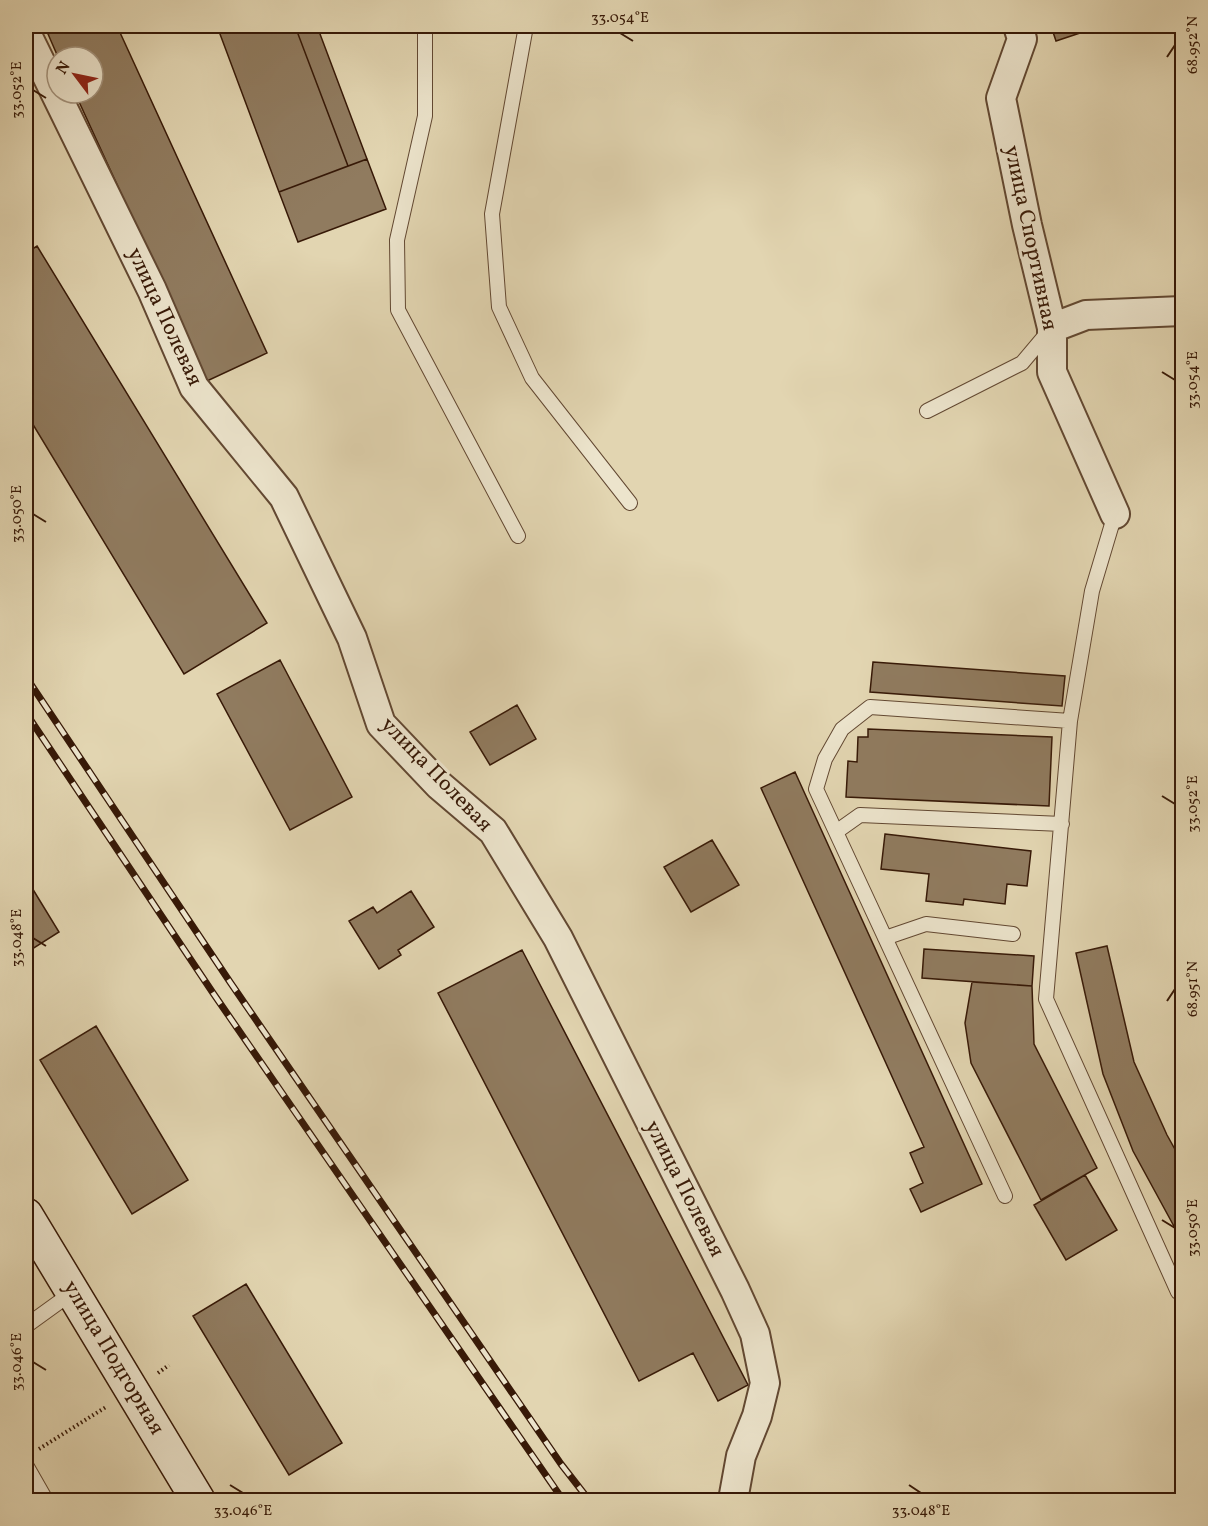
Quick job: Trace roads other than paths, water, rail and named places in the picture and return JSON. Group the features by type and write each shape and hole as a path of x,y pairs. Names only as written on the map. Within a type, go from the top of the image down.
{"main road":[{"name":"улица Подгорная","path":"26,1215 198,1500"}],"street":[{"name":"улица Спортивная","path":"1018,26 1022,39 1001,98 1027,225 1052,328 1052,372 1115,514"},
{"name":"улица Полевая","path":"26,33 152,290 195,387 284,497 352,638 381,724 440,785 492,831 558,938 735,1290 755,1334 765,1383 757,1416 741,1455 733,1500"},
{"path":"1052,328 1086,315 1182,311"}],"lane":[{"path":"425,26 425,116 397,240 398,310 518,536"},
{"path":"526,26 492,214 499,307 532,378 630,503"},
{"path":"927,411 1022,363 1052,328"},
{"path":"1115,514 1092,591 1070,721 1046,999 1178,1292"},
{"path":"1005,1196 816,789 825,759 842,729 870,707 1070,721"},
{"path":"836,832 860,815 1062,824"},
{"path":"885,939 926,924 1013,934"},
{"path":"26,1326 73,1292"},
{"path":"26,1464 46,1500"}],"railway":[{"path":"26,677 230,982 561,1464 589,1500"},
{"path":"26,713 213,993 563,1500"}]}
